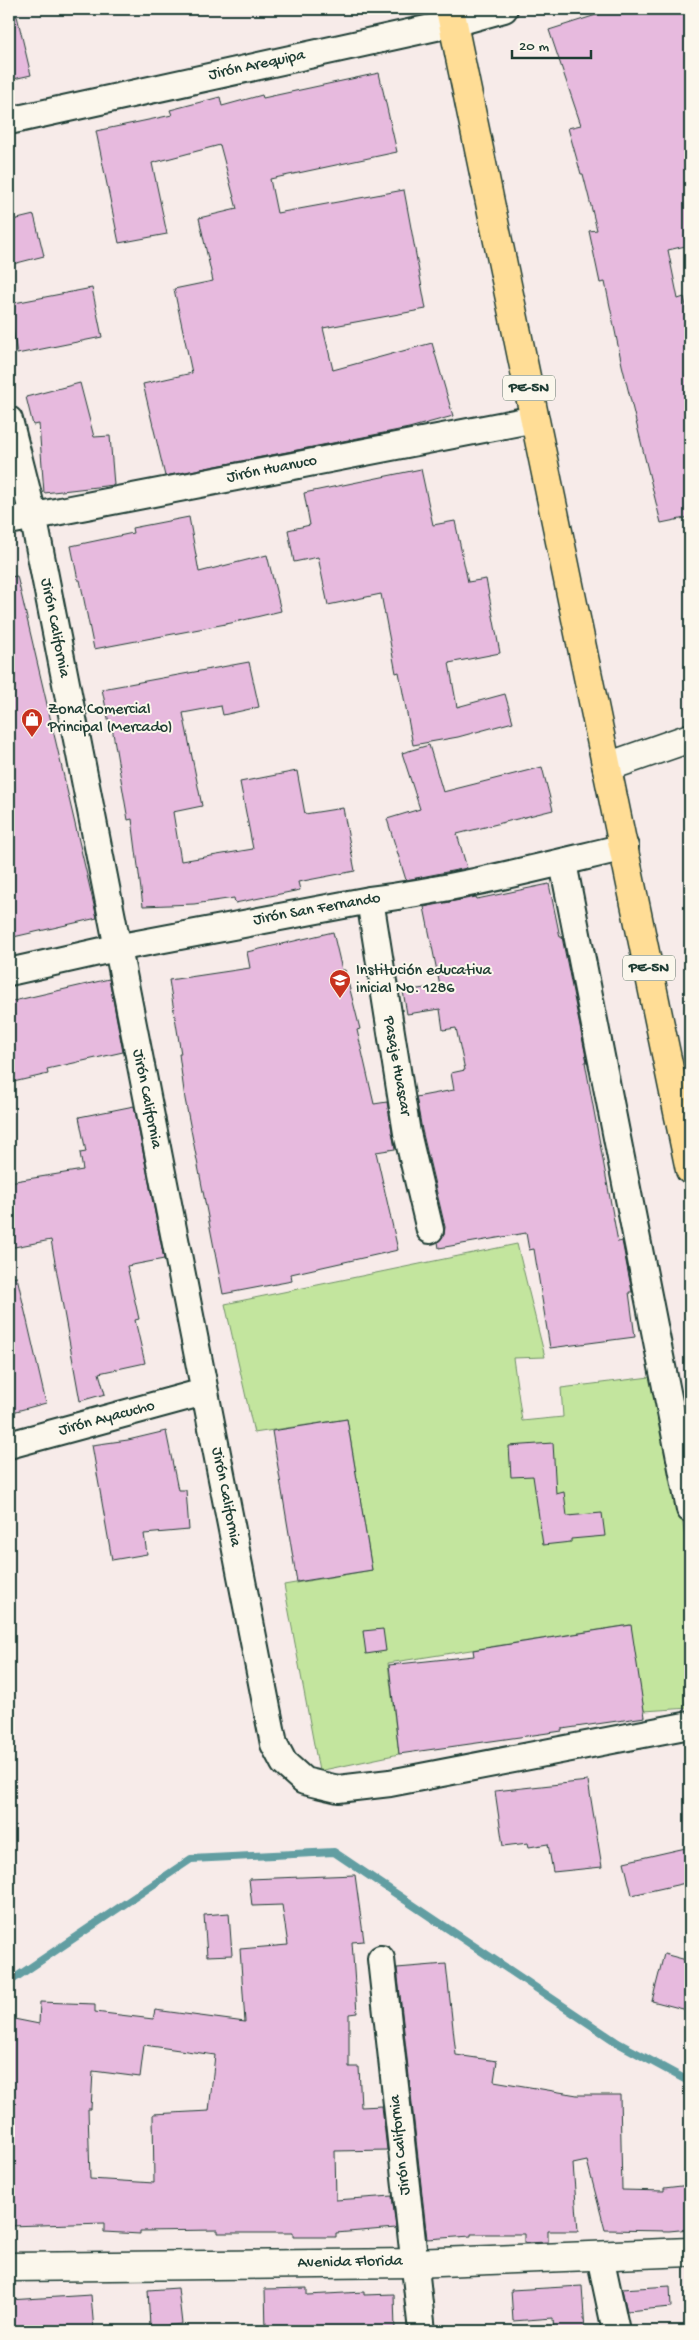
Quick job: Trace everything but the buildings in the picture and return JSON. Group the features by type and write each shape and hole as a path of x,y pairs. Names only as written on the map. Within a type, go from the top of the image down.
{"highway":[{"name":"PE-5N","path":"452,16 625,847 690,1170"}],"street":[{"name":"Jirón Arequipa","path":"9,121 452,16 504,9"},
{"path":"452,16 513,9"},
{"name":"Jirón California","path":"9,420 21,518 116,948 274,1744 284,1763 304,1781 338,1789 390,1783 690,1725"},
{"name":"Jirón Huanuco","path":"21,518 535,420"},
{"path":"607,767 690,738"},
{"name":"Jirón San Fernando","path":"9,972 116,948 370,900 408,895 563,863 625,847"},
{"path":"563,863 690,1509"},
{"name":"Pasaje Huascar","path":"370,900 407,1134 430,1230"},
{"name":"Jirón Ayacucho","path":"9,1445 204,1392"},
{"name":"Jirón California","path":"381,1959 422,2331"},
{"name":"Avenida Florida","path":"9,2267 414,2263 690,2252"},
{"path":"600,2256 616,2331"}],"green space":[{"path":"517,1244 545,1357 513,1358 522,1421 563,1417 561,1388 658,1376 690,1567 690,1708 644,1711 630,1625 388,1663 399,1754 319,1771 284,1585 372,1570 347,1419 254,1433 225,1304"}],"waterway":[{"path":"9,1982 191,1859 334,1852 618,2043 690,2082"}],"place":[{"name":"Zona Comercial Principal (Mercado)","path":"32,738"},
{"name":"Institución educativa inicial No. 1286","path":"340,999"}]}
